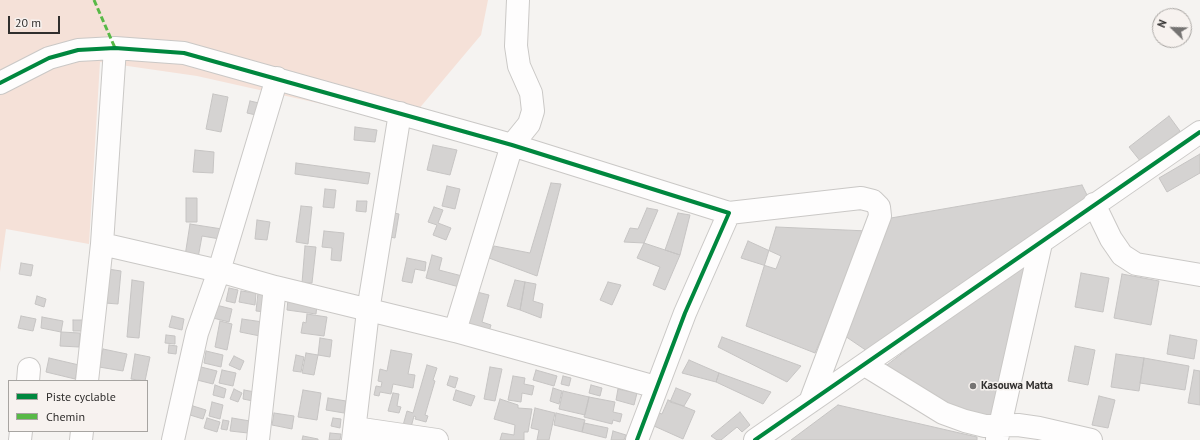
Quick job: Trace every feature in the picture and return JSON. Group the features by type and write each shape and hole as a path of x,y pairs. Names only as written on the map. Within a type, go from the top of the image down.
{"street":[{"path":"455,331 512,145 529,124 533,111 531,93 519,66 516,46 518,0"},
{"path":"87,380 102,244 115,48"},
{"path":"0,83 49,58 78,50 115,48 184,53 512,145 729,213 861,198 873,201 878,207 880,216 810,402"},
{"path":"173,440 197,333 219,271 277,78"},
{"path":"400,113 368,311 354,434 437,440"},
{"path":"755,440 1200,132"},
{"path":"1094,204 1111,239 1122,255 1136,264 1200,275"},
{"path":"637,440 656,386 685,313 729,213"},
{"path":"998,432 1041,243"},
{"path":"102,244 219,271 368,311 455,331 656,386"},
{"path":"258,440 275,287"},
{"path":"865,365 943,413 965,422 985,426 998,432 1039,428 1090,440"}],"shaded area":[{"path":"0,0 488,0 481,35 407,123 197,76 100,62 89,244 6,229 0,272"}],"building":[{"path":"213,94 228,97 221,132 206,129"},
{"path":"250,101 259,103 256,115 247,113"},
{"path":"1169,116 1180,131 1141,162 1129,147"},
{"path":"355,127 377,130 375,142 354,140"},
{"path":"433,145 457,150 450,175 427,170"},
{"path":"195,150 214,152 213,173 193,172"},
{"path":"1200,154 1200,173 1167,192 1159,178"},
{"path":"296,163 370,173 368,184 295,174"},
{"path":"551,183 561,184 537,276 489,258 494,246 530,253"},
{"path":"1082,185 1090,201 867,351 845,336 891,218"},
{"path":"447,186 460,189 455,209 442,206"},
{"path":"325,189 336,190 334,208 323,207"},
{"path":"186,198 197,198 197,222 186,222"},
{"path":"357,201 367,201 366,212 356,211"},
{"path":"301,206 312,207 308,244 296,242"},
{"path":"434,207 443,210 438,223 451,228 446,240 433,235 437,225 428,222"},
{"path":"647,208 658,210 644,243 624,242 630,228 638,229"},
{"path":"389,212 399,214 395,238 385,236"},
{"path":"678,213 690,215 680,255 665,250"},
{"path":"257,220 270,222 267,240 255,239"},
{"path":"190,224 222,229 220,239 202,236 198,258 185,256"},
{"path":"776,227 868,231 815,353 746,326"},
{"path":"324,231 344,233 341,261 331,260 332,248 322,247"},
{"path":"748,241 781,256 776,269 741,258"},
{"path":"644,243 680,255 665,290 653,285 660,267 637,258"},
{"path":"305,246 316,247 312,283 302,283"},
{"path":"1036,250 991,424 959,416 883,368"},
{"path":"432,255 442,258 439,270 466,277 463,288 426,278"},
{"path":"407,258 426,262 425,271 415,269 412,283 402,281"},
{"path":"21,263 33,265 31,276 19,274"},
{"path":"108,269 121,271 118,304 105,303"},
{"path":"1081,273 1109,278 1103,312 1075,307"},
{"path":"1122,274 1159,281 1151,325 1114,318"},
{"path":"132,280 144,282 139,338 127,337"},
{"path":"515,280 525,282 520,310 507,306"},
{"path":"525,282 536,284 533,301 543,304 541,318 520,310"},
{"path":"608,282 621,285 612,305 600,300"},
{"path":"229,288 238,290 235,303 226,301"},
{"path":"241,291 256,293 255,305 239,302"},
{"path":"477,292 489,295 482,322 491,325 488,335 466,331"},
{"path":"258,293 268,295 266,312 256,311"},
{"path":"37,296 46,299 44,307 35,304"},
{"path":"288,299 317,304 316,314 287,310"},
{"path":"216,305 232,309 229,322 213,318"},
{"path":"307,314 327,317 324,336 301,333 303,322 306,323"},
{"path":"21,316 36,319 33,331 18,328"},
{"path":"172,316 184,319 182,330 169,327"},
{"path":"42,317 63,321 61,332 41,328"},
{"path":"242,319 263,322 260,336 240,332"},
{"path":"73,320 84,320 84,331 73,331"},
{"path":"220,321 232,324 227,350 215,347"},
{"path":"61,332 80,333 79,347 60,346"},
{"path":"166,335 175,336 175,344 165,343"},
{"path":"1170,335 1197,340 1194,359 1167,354"},
{"path":"722,337 801,366 787,382 718,347"},
{"path":"320,338 332,340 330,357 318,355"},
{"path":"169,345 177,346 176,354 168,353"},
{"path":"1075,346 1095,350 1088,385 1068,381"},
{"path":"103,349 127,354 123,371 99,367"},
{"path":"391,350 412,354 408,374 415,375 413,388 393,384 391,394 380,392 379,396 374,395 376,386 381,387 382,382 378,381 380,369 387,371"},
{"path":"206,351 223,355 221,367 204,363"},
{"path":"306,353 318,355 314,375 302,373"},
{"path":"135,354 150,357 145,380 131,379"},
{"path":"1116,354 1144,358 1139,391 1111,387"},
{"path":"296,355 304,357 301,372 293,371"},
{"path":"234,356 244,361 240,370 229,365"},
{"path":"49,358 79,365 75,379 46,372"},
{"path":"1144,358 1189,366 1185,390 1140,383"},
{"path":"689,360 719,373 716,382 682,373"},
{"path":"427,365 437,368 433,380 435,381 425,415 428,416 426,422 415,419 416,417 414,416 410,431 402,429 407,411 413,413"},
{"path":"201,367 217,371 213,384 197,380"},
{"path":"490,367 502,369 495,401 484,399"},
{"path":"222,370 236,373 233,386 219,383"},
{"path":"536,370 557,376 554,386 533,380"},
{"path":"1194,370 1200,371 1200,405 1188,403"},
{"path":"719,373 771,392 763,404 716,382"},
{"path":"450,376 458,378 455,388 447,385"},
{"path":"513,376 525,378 524,384 534,386 532,395 522,393 521,402 508,400"},
{"path":"563,376 571,378 569,386 561,384"},
{"path":"215,385 226,389 224,398 213,395"},
{"path":"591,385 602,388 600,396 589,393"},
{"path":"553,388 562,391 559,404 550,401"},
{"path":"676,388 691,394 684,406 670,402"},
{"path":"234,389 242,393 238,402 230,399"},
{"path":"618,389 637,393 634,405 616,400"},
{"path":"244,390 255,392 253,401 243,399"},
{"path":"303,390 321,393 317,420 298,417"},
{"path":"456,390 475,396 471,406 453,400"},
{"path":"563,391 589,397 585,415 559,409"},
{"path":"393,393 399,394 397,406 401,407 399,413 388,411"},
{"path":"1099,396 1115,400 1108,428 1092,425"},
{"path":"589,397 615,402 613,412 622,414 620,422 613,420 612,424 584,417"},
{"path":"328,398 346,401 344,413 326,410"},
{"path":"500,399 518,405 518,408 532,409 528,432 524,432 524,440 500,440 502,433 514,435 515,425 494,419"},
{"path":"668,400 695,411 683,439 654,426 659,413 662,414"},
{"path":"212,402 223,405 220,419 209,416"},
{"path":"838,405 977,437 977,440 791,440"},
{"path":"193,406 206,410 203,419 190,415"},
{"path":"535,408 555,413 549,440 537,440 539,430 531,428"},
{"path":"740,412 750,425 742,432 737,427 721,440 717,440 711,436"},
{"path":"274,413 294,416 292,429 272,425"},
{"path":"556,413 585,420 582,432 554,425"},
{"path":"207,418 220,422 217,432 204,428"},
{"path":"232,418 250,421 248,433 230,431"},
{"path":"333,418 341,419 340,428 331,426"},
{"path":"223,420 229,421 227,430 221,429"},
{"path":"584,423 608,428 606,438 582,432"},
{"path":"613,431 626,435 624,440 611,440"},
{"path":"330,433 341,434 340,440 329,440"},
{"path":"303,436 318,439 318,440 302,440"}],"marked path":[{"path":"94,0 115,48"}],"cycle path":[{"path":"0,83 49,58 78,50 115,48 184,53 512,145 729,213 685,313 637,440"},
{"path":"755,440 1200,132"}],"place":[{"name":"Kasouwa Matta","path":"973,386"}]}
